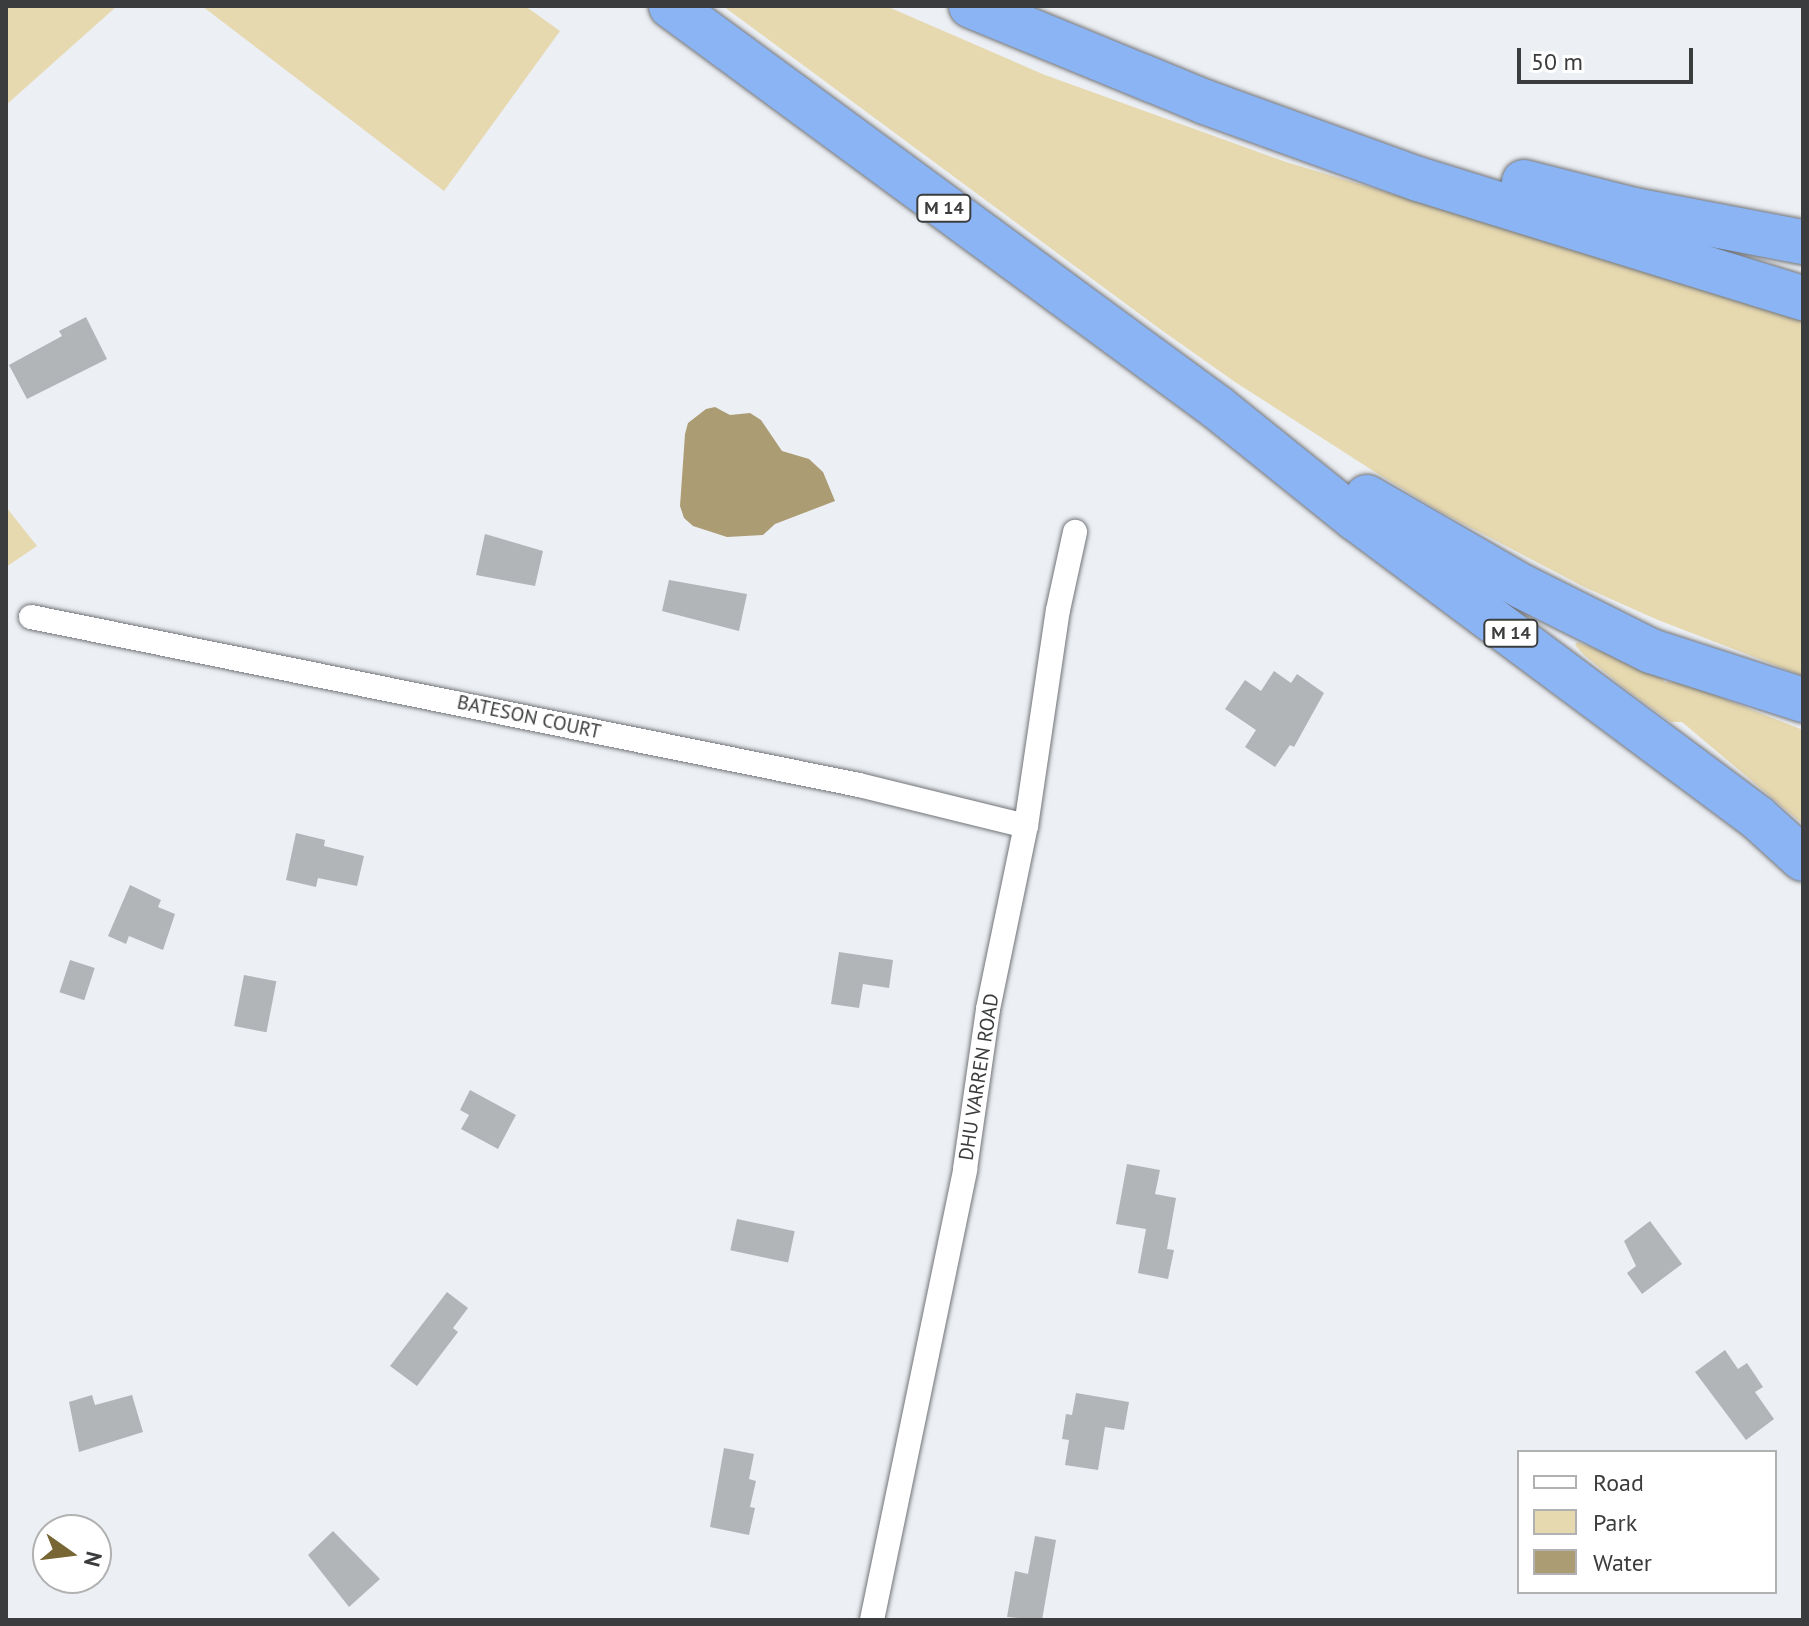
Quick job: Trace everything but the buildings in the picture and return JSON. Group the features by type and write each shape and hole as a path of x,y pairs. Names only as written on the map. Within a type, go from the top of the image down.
{"highway":[{"name":"M 14","path":"671,6 1218,408 1355,518 1758,818 1803,859"},
{"path":"971,6 1205,102 1418,179 1803,298"},
{"path":"1286,129 1424,157 1635,210 1803,242"},
{"path":"1218,408 1523,587 1651,651 1803,700"}],"street":[{"name":"DHU VARREN ROAD","path":"872,1620 965,1169 988,1009 1026,826 1058,610 1075,532"},
{"name":"BATESON COURT","path":"31,617 859,785 1026,826"}],"green space":[{"path":"6,6 117,6 6,105"},
{"path":"202,6 525,6 560,31 444,191"},
{"path":"723,6 886,6 1045,75 1286,162 1803,317 1803,676 1658,620 1584,587 1441,512 1375,472 1235,382 1160,329"},
{"path":"6,507 37,546 6,567"},
{"path":"1577,642 1662,674 1664,682 1682,682 1803,730 1803,824 1682,722 1671,722 1623,687 1584,655 1575,645"}],"water":[{"path":"715,407 730,415 750,413 761,420 782,451 809,459 823,472 835,501 775,524 763,535 727,537 693,526 684,518 680,506 685,434 688,423 706,409"}]}
